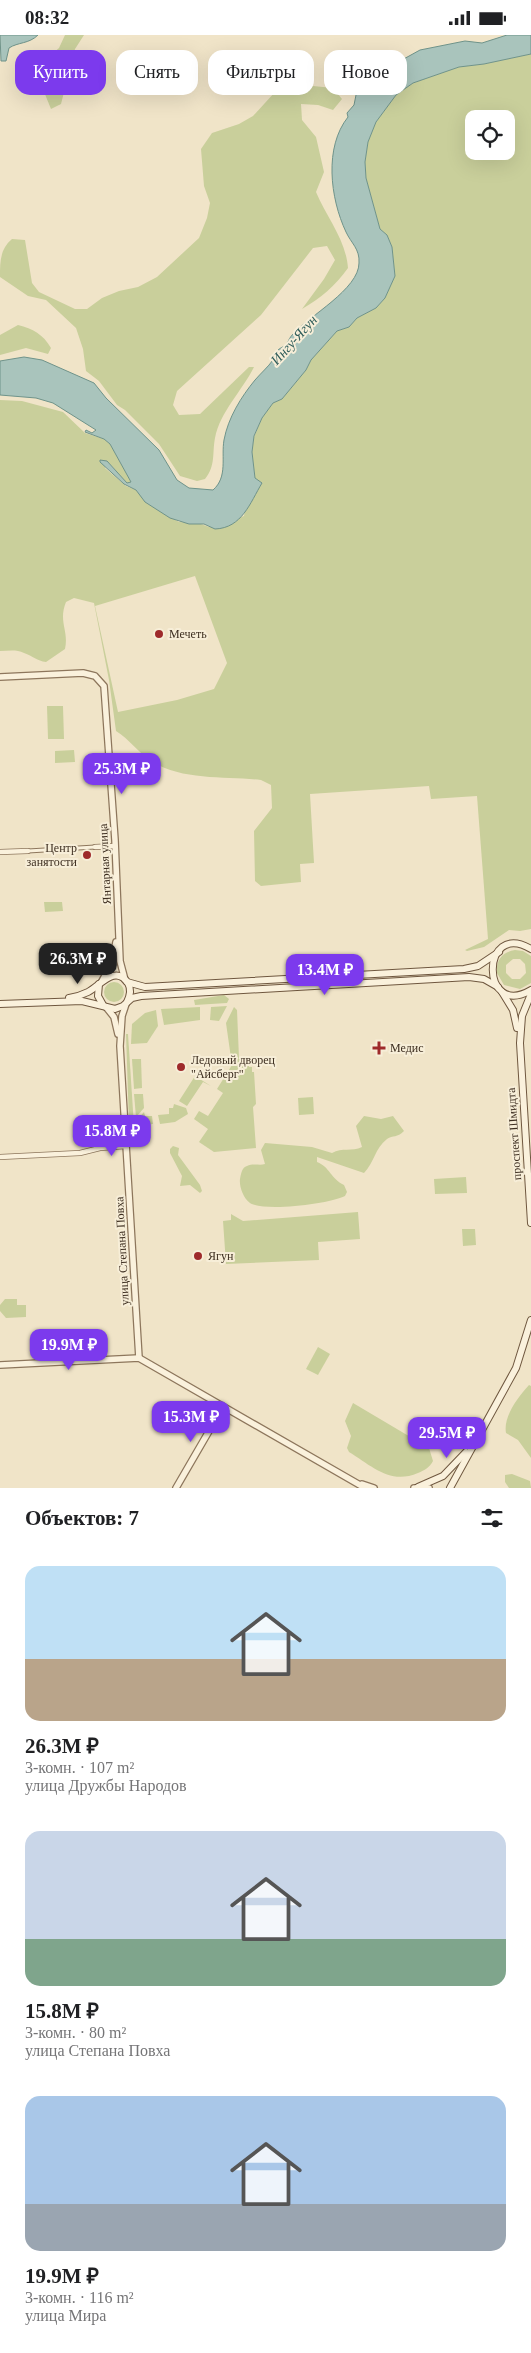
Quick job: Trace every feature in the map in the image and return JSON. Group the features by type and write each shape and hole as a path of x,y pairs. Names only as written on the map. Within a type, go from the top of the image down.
{"main road":[{"path":"63,1000 87,993 101,982 113,976 145,987 464,969 478,965 508,946 531,944"},
{"path":"522,945 531,949"},
{"name":"проспект Шмидта","path":"499,952 493,961 492,977 513,1010 520,1043"},
{"path":"0,1004 63,1000 88,1001 118,1008 141,996 468,977 484,979 515,995 531,992"},
{"path":"126,981 130,991 127,1002"},
{"path":"101,982 98,997 105,1006"},
{"name":"проспект Шмидта","path":"531,992 522,1016 520,1043 531,1223"},
{"path":"450,1488 516,1368 531,1320"},
{"path":"415,1488 431,1483 448,1472 478,1437"}],"street":[{"name":"Янтарная улица","path":"0,677 82,673 92,674 100,681 106,695 118,928"},
{"path":"0,852 115,846"},
{"path":"118,928 120,966 126,981"},
{"path":"101,982 113,958 118,928"},
{"path":"120,1046 122,1016 127,1002"},
{"path":"105,1006 116,1021 120,1046"},
{"name":"улица Степана Повха","path":"120,1046 139,1358"},
{"path":"0,1157 80,1153 100,1148 126,1146"},
{"path":"0,1365 139,1358 365,1488"},
{"path":"176,1488 223,1407"},
{"path":"352,1480 374,1488"},
{"path":"415,1488 429,1488"}],"green space":[{"path":"65,35 84,35 75,50 57,50"},
{"path":"531,54 531,929 509,930 484,947 467,951 465,950 488,939 477,796 431,799 429,786 310,794 314,863 300,864 301,882 261,886 255,881 254,831 272,808 271,785 261,780 190,775 176,772 151,761 116,731 109,680 94,603 74,598 66,602 63,615 66,636 65,649 46,662 18,651 0,651 0,400 22,401 63,412 85,433 104,439 110,444 131,482 127,483 109,463 105,468 126,486 136,490 153,507 179,522 198,523 209,527 244,516 245,510 261,483 255,478 252,452 254,437 262,418 273,403 282,399 306,370 311,360 337,331 349,327 357,318 376,308 385,298 395,276 392,247 387,235 380,229 366,178 365,162 368,142 376,122 396,95 407,95 407,87 413,83 459,67","holes":["195,576 227,663 214,689 177,700 118,712 95,606"]},
{"path":"314,86 324,87 324,95 339,95 342,99 333,110 318,105 301,104 302,120 316,137 324,172 316,192 344,248 348,268 327,291 302,309 335,260 327,246 313,248 261,315 177,391 173,405 179,415 200,414 249,367 254,367 226,410 218,428 211,469 205,479 197,481 180,476 159,444 125,410 117,405 99,381 86,371 83,349 76,328 46,300 28,296 0,277 1,261 5,247 12,239 25,240 32,283 39,292 75,309 87,309 102,298 119,291 138,287 157,277 199,238 207,218 210,203 204,186 201,149 212,133 239,124 253,116 272,95 314,95"},
{"path":"45,95 63,95 61,104 51,109"},
{"path":"18,325 33,330 45,339 51,348 48,354 26,348 0,355 0,335"},
{"path":"47,706 63,706 64,739 48,739"},
{"path":"74,750 75,762 55,763 55,751"},
{"path":"44,902 62,902 63,911 45,912"},
{"path":"515,950 523,951 531,956 531,983 520,989 504,985 497,973 501,957","holes":["513,959 520,959 525,964 526,973 520,979 512,979 506,973 506,965"]},
{"path":"114,982 121,985 124,992 121,999 114,1002 107,999 104,992 107,985"},
{"path":"224,995 229,999 227,1003 195,1005 194,1000"},
{"path":"227,1006 219,1021 210,1020 211,1007"},
{"path":"200,1007 200,1020 164,1025 161,1009"},
{"path":"234,1007 237,1010 239,1058 249,1058 249,1067 252,1067 252,1072 254,1072 256,1104 253,1107 256,1148 214,1152 199,1142 208,1129 194,1119 199,1111 208,1116 223,1093 217,1089 232,1065 226,1023"},
{"path":"156,1010 158,1026 147,1043 131,1044 132,1024 145,1013"},
{"path":"126,1034 128,1034 134,1126 129,1124"},
{"path":"132,1059 141,1059 142,1088 134,1089"},
{"path":"195,1076 211,1086 203,1082 187,1106 179,1101"},
{"path":"134,1094 143,1094 144,1108 136,1117"},
{"path":"313,1097 314,1114 299,1115 298,1098"},
{"path":"174,1104 186,1108 188,1114 175,1122 160,1124 158,1115 169,1114 169,1108 173,1108"},
{"path":"144,1112 145,1116 152,1116 153,1124 136,1126 136,1121"},
{"path":"364,1116 381,1119 393,1116 404,1131 383,1143 364,1173 317,1157 317,1162 344,1185 347,1192 345,1196 325,1202 282,1207 257,1206 245,1198 240,1185 242,1171 249,1165 265,1164 261,1150 265,1143 312,1147 332,1153 362,1147 356,1126"},
{"path":"173,1146 179,1148 178,1155 200,1185 202,1191 200,1193 190,1185 180,1186 182,1176 170,1153 170,1149"},
{"path":"466,1177 467,1193 435,1194 434,1179"},
{"path":"358,1212 360,1239 318,1242 319,1260 226,1264 223,1221 231,1220 231,1214 243,1221"},
{"path":"462,1229 475,1229 476,1245 463,1246"},
{"path":"5,1299 17,1299 17,1305 26,1305 26,1317 6,1318 0,1311 0,1305"},
{"path":"318,1347 330,1354 318,1375 306,1369"},
{"path":"529,1385 531,1386 531,1458 518,1440 506,1433 507,1420 512,1407"},
{"path":"353,1403 429,1448 433,1461 427,1469 408,1476 399,1477 374,1468 349,1452 347,1448 351,1436 345,1421"},
{"path":"512,1474 530,1481 531,1488 509,1488 505,1482 505,1475"}],"water":[{"path":"0,35 38,35 31,40 9,48 6,61 1,61"},
{"path":"507,35 531,35 531,54 459,67 413,83 407,87 407,57 420,50 465,41 482,43"},
{"name":"Ингу-Ягун","path":"356,95 396,95 376,122 368,142 365,162 366,178 380,229 387,235 392,247 395,276 385,298 376,308 357,318 349,327 337,331 311,360 306,370 282,399 273,403 262,418 254,436 252,452 255,478 262,483 239,519 224,528 215,529 204,524 189,524 170,518 145,502 136,490 124,484 100,462 100,460 107,461 127,483 131,482 110,444 104,439 85,432 86,430 92,433 96,430 53,403 36,398 0,395 0,361 24,357 42,360 94,383 106,398 159,450 177,480 189,488 213,490 221,479 223,446 226,432 236,408 245,393 292,335 342,292 357,273 358,254 346,232 336,204 332,173 335,143 340,129 348,117 347,113 354,105"}],"place":[{"name":"Мечеть","path":"159,634"},
{"name":"Центр занятости","path":"87,855"},
{"name":"Медис","path":"379,1048"},
{"name":"Ледовый дворец \"Айсберг\"","path":"181,1067"},
{"name":"Ягун","path":"198,1256"}]}
